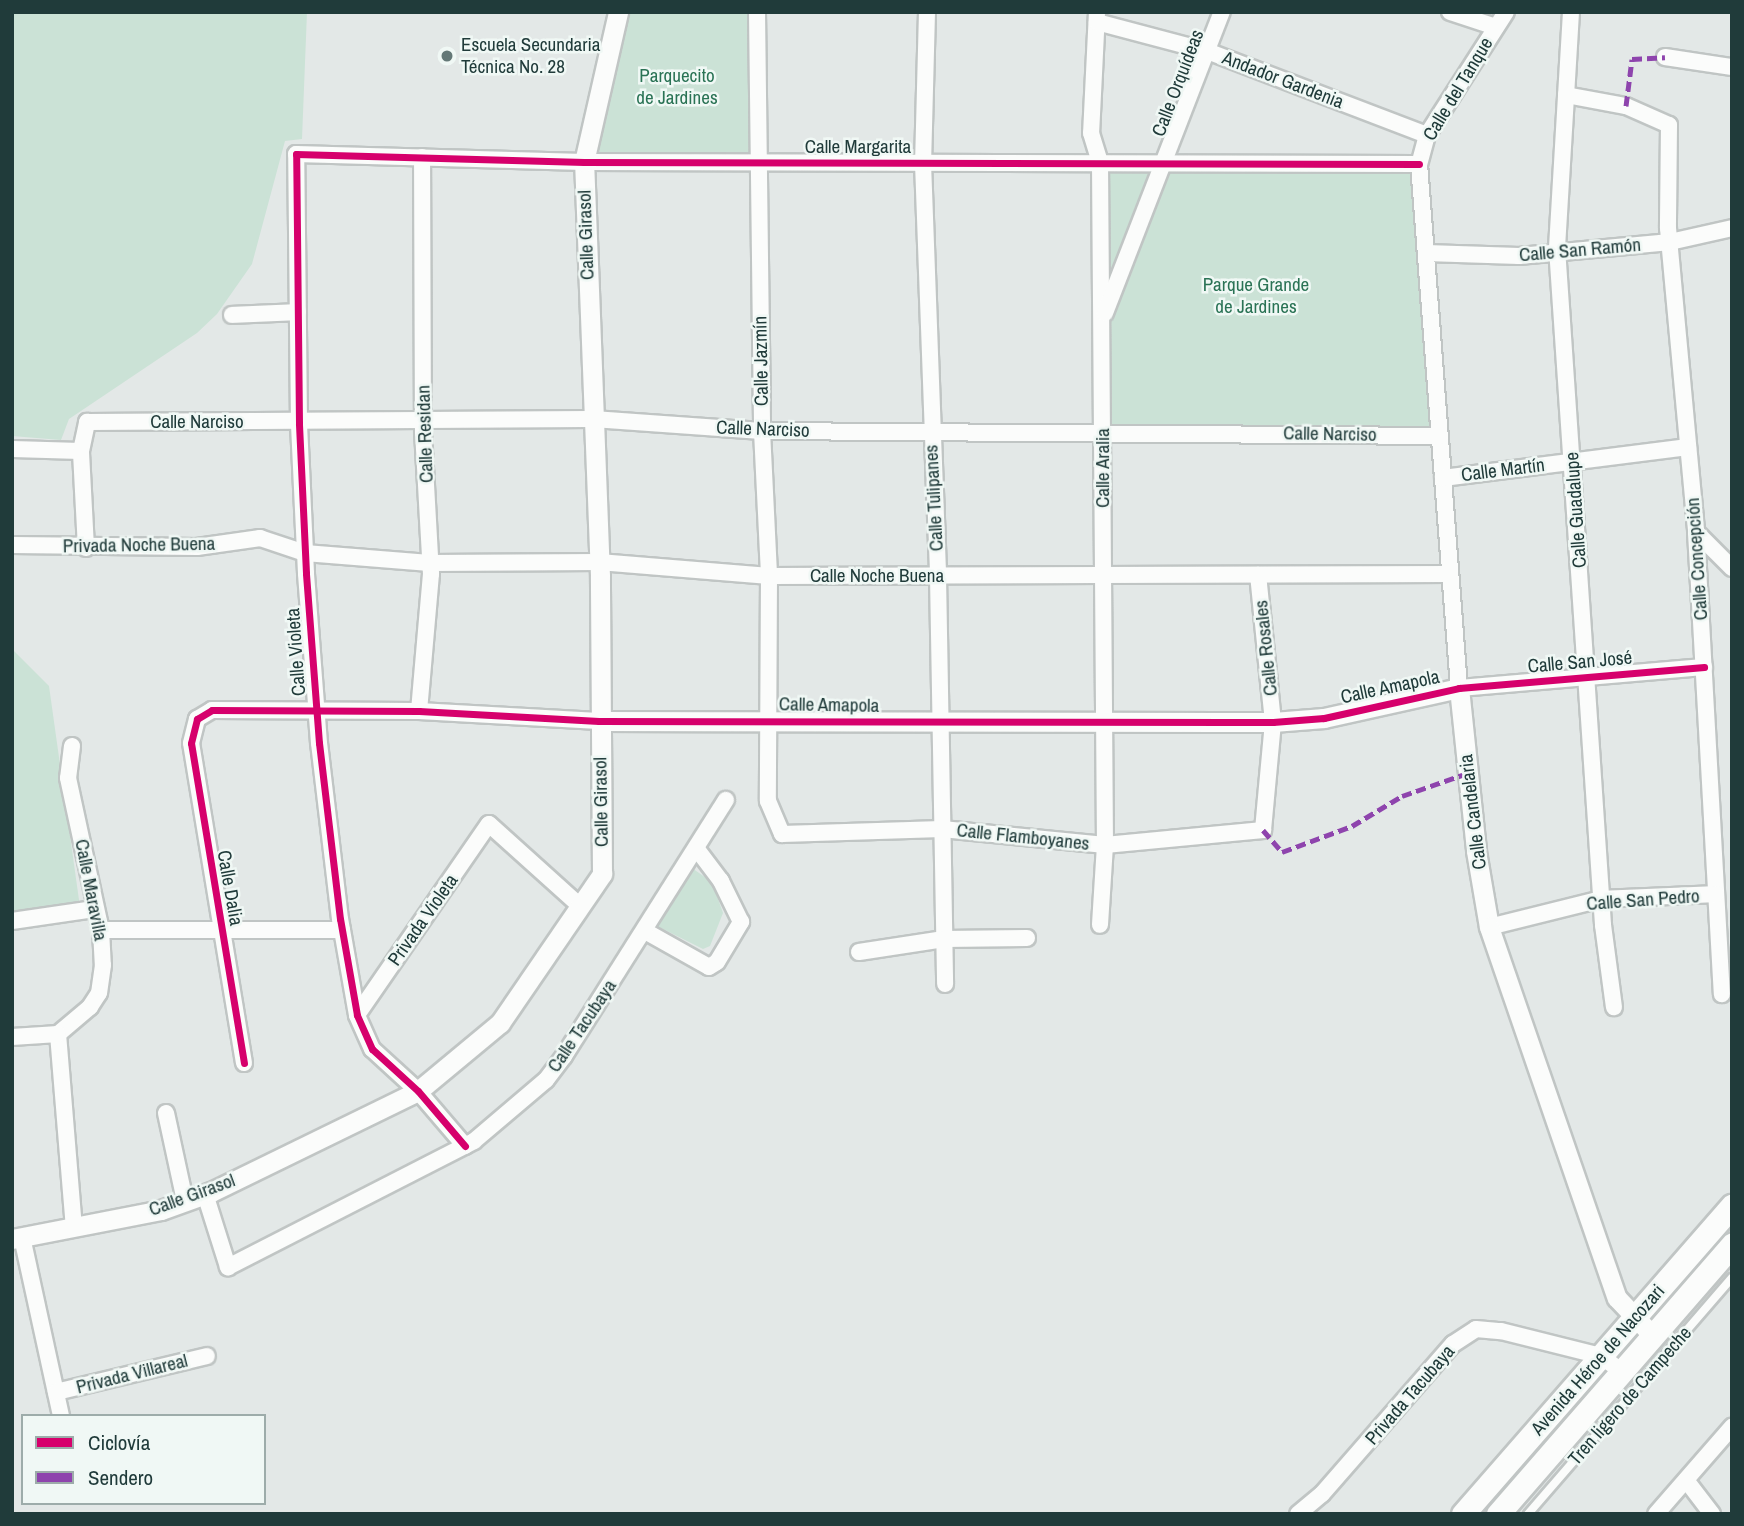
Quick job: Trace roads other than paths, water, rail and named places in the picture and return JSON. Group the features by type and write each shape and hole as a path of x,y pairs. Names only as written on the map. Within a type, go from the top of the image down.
{"main road":[{"name":"Avenida Héroe de Nacozari","path":"1464,1514 1732,1206"},
{"name":"Avenida Héroe de Nacozari","path":"1498,1514 1732,1245"}],"street":[{"name":"Calle Girasol","path":"17,1238 74,1227 205,1194 418,1091 500,1023 602,874 599,562 584,162 618,12"},
{"name":"Calle Jazmín","path":"757,12 762,431 769,576 768,801 782,834"},
{"name":"Calle Tulipanes","path":"927,12 923,163 930,430 938,576 945,984"},
{"name":"Calle Orquídeas","path":"1102,322 1222,12"},
{"path":"1450,12 1496,27"},
{"name":"Calle del Tanque","path":"1426,253 1419,164 1427,135 1506,12"},
{"name":"Calle Guadalupe","path":"1571,12 1557,252 1601,899 1614,1007"},
{"name":"Andador Gardenia","path":"1097,17 1207,51 1427,135"},
{"name":"Calle Aralia","path":"1097,17 1091,133 1101,163 1105,845 1100,925"},
{"path":"1665,57 1732,67"},
{"name":"Calle Concepción","path":"1566,95 1626,106 1669,125 1670,242 1696,532 1722,994"},
{"name":"Calle Margarita","path":"296,154 584,162 1419,164"},
{"name":"Calle Violeta","path":"296,154 299,423 304,553 316,713 342,930 357,1015 373,1049 418,1091 465,1146"},
{"name":"Calle Residan","path":"419,711 430,563 423,417 422,157"},
{"name":"Calle San Ramón","path":"1426,253 1557,252 1670,242 1732,228"},
{"name":"Calle Candelaria","path":"1426,253 1459,688 1476,851 1489,927 1617,1298 1653,1336"},
{"path":"232,316 298,312"},
{"name":"Calle Narciso","path":"81,451 87,422 299,423 423,417 593,419 762,431 930,430 1103,436 1302,432 1440,436"},
{"name":"Calle Martín","path":"1443,478 1688,447"},
{"path":"12,449 81,451 86,548"},
{"path":"1696,532 1732,568"},
{"name":"Privada Noche Buena","path":"12,545 86,548 198,547 260,538 304,553"},
{"name":"Calle Noche Buena","path":"304,553 430,563 599,562 769,576 1450,574"},
{"name":"Calle Rosales","path":"1258,575 1273,722 1263,830"},
{"name":"Calle San José","path":"1459,688 1704,667"},
{"name":"Calle Amapola","path":"197,719 212,710 316,713 419,711 599,721 1104,724 1273,722 1324,718 1459,688"},
{"name":"Calle Dalia","path":"197,719 191,743 244,1063"},
{"name":"Calle Maravilla","path":"58,1034 90,1007 99,993 101,930 94,909 68,778 72,746"},
{"name":"Calle Tacubaya","path":"205,1194 228,1267 465,1146 546,1080 645,931 726,800"},
{"name":"Privada Violeta","path":"357,1015 489,824 580,906"},
{"name":"Calle Flamboyanes","path":"782,834 942,829 1105,845 1263,830"},
{"path":"645,931 709,967 717,962 741,922 721,881 696,848"},
{"name":"Calle San Pedro","path":"1489,927 1601,899 1716,894"},
{"path":"12,921 94,909"},
{"path":"101,930 342,930"},
{"path":"859,952 944,939 1027,939"},
{"path":"12,1037 58,1034 74,1227"},
{"path":"166,1113 185,1201"},
{"path":"17,1238 61,1414"},
{"name":"Privada Tacubaya","path":"1298,1514 1322,1494 1453,1344 1476,1329 1501,1331 1601,1356 1622,1372"},
{"name":"Privada Villareal","path":"56,1392 207,1356"},
{"path":"1656,1514 1732,1427"},
{"path":"1686,1480 1712,1514"}],"lane":[{"name":"Tren ligero de Campeche","path":"1528,1514 1732,1278"}],"place":[{"name":"Escuela Secundaria Técnica No. 28","path":"447,56"}],"park label":[{"name":"Parquecito de Jardines","path":"677,87"},
{"name":"Parque Grande de Jardines","path":"1256,296"}]}
